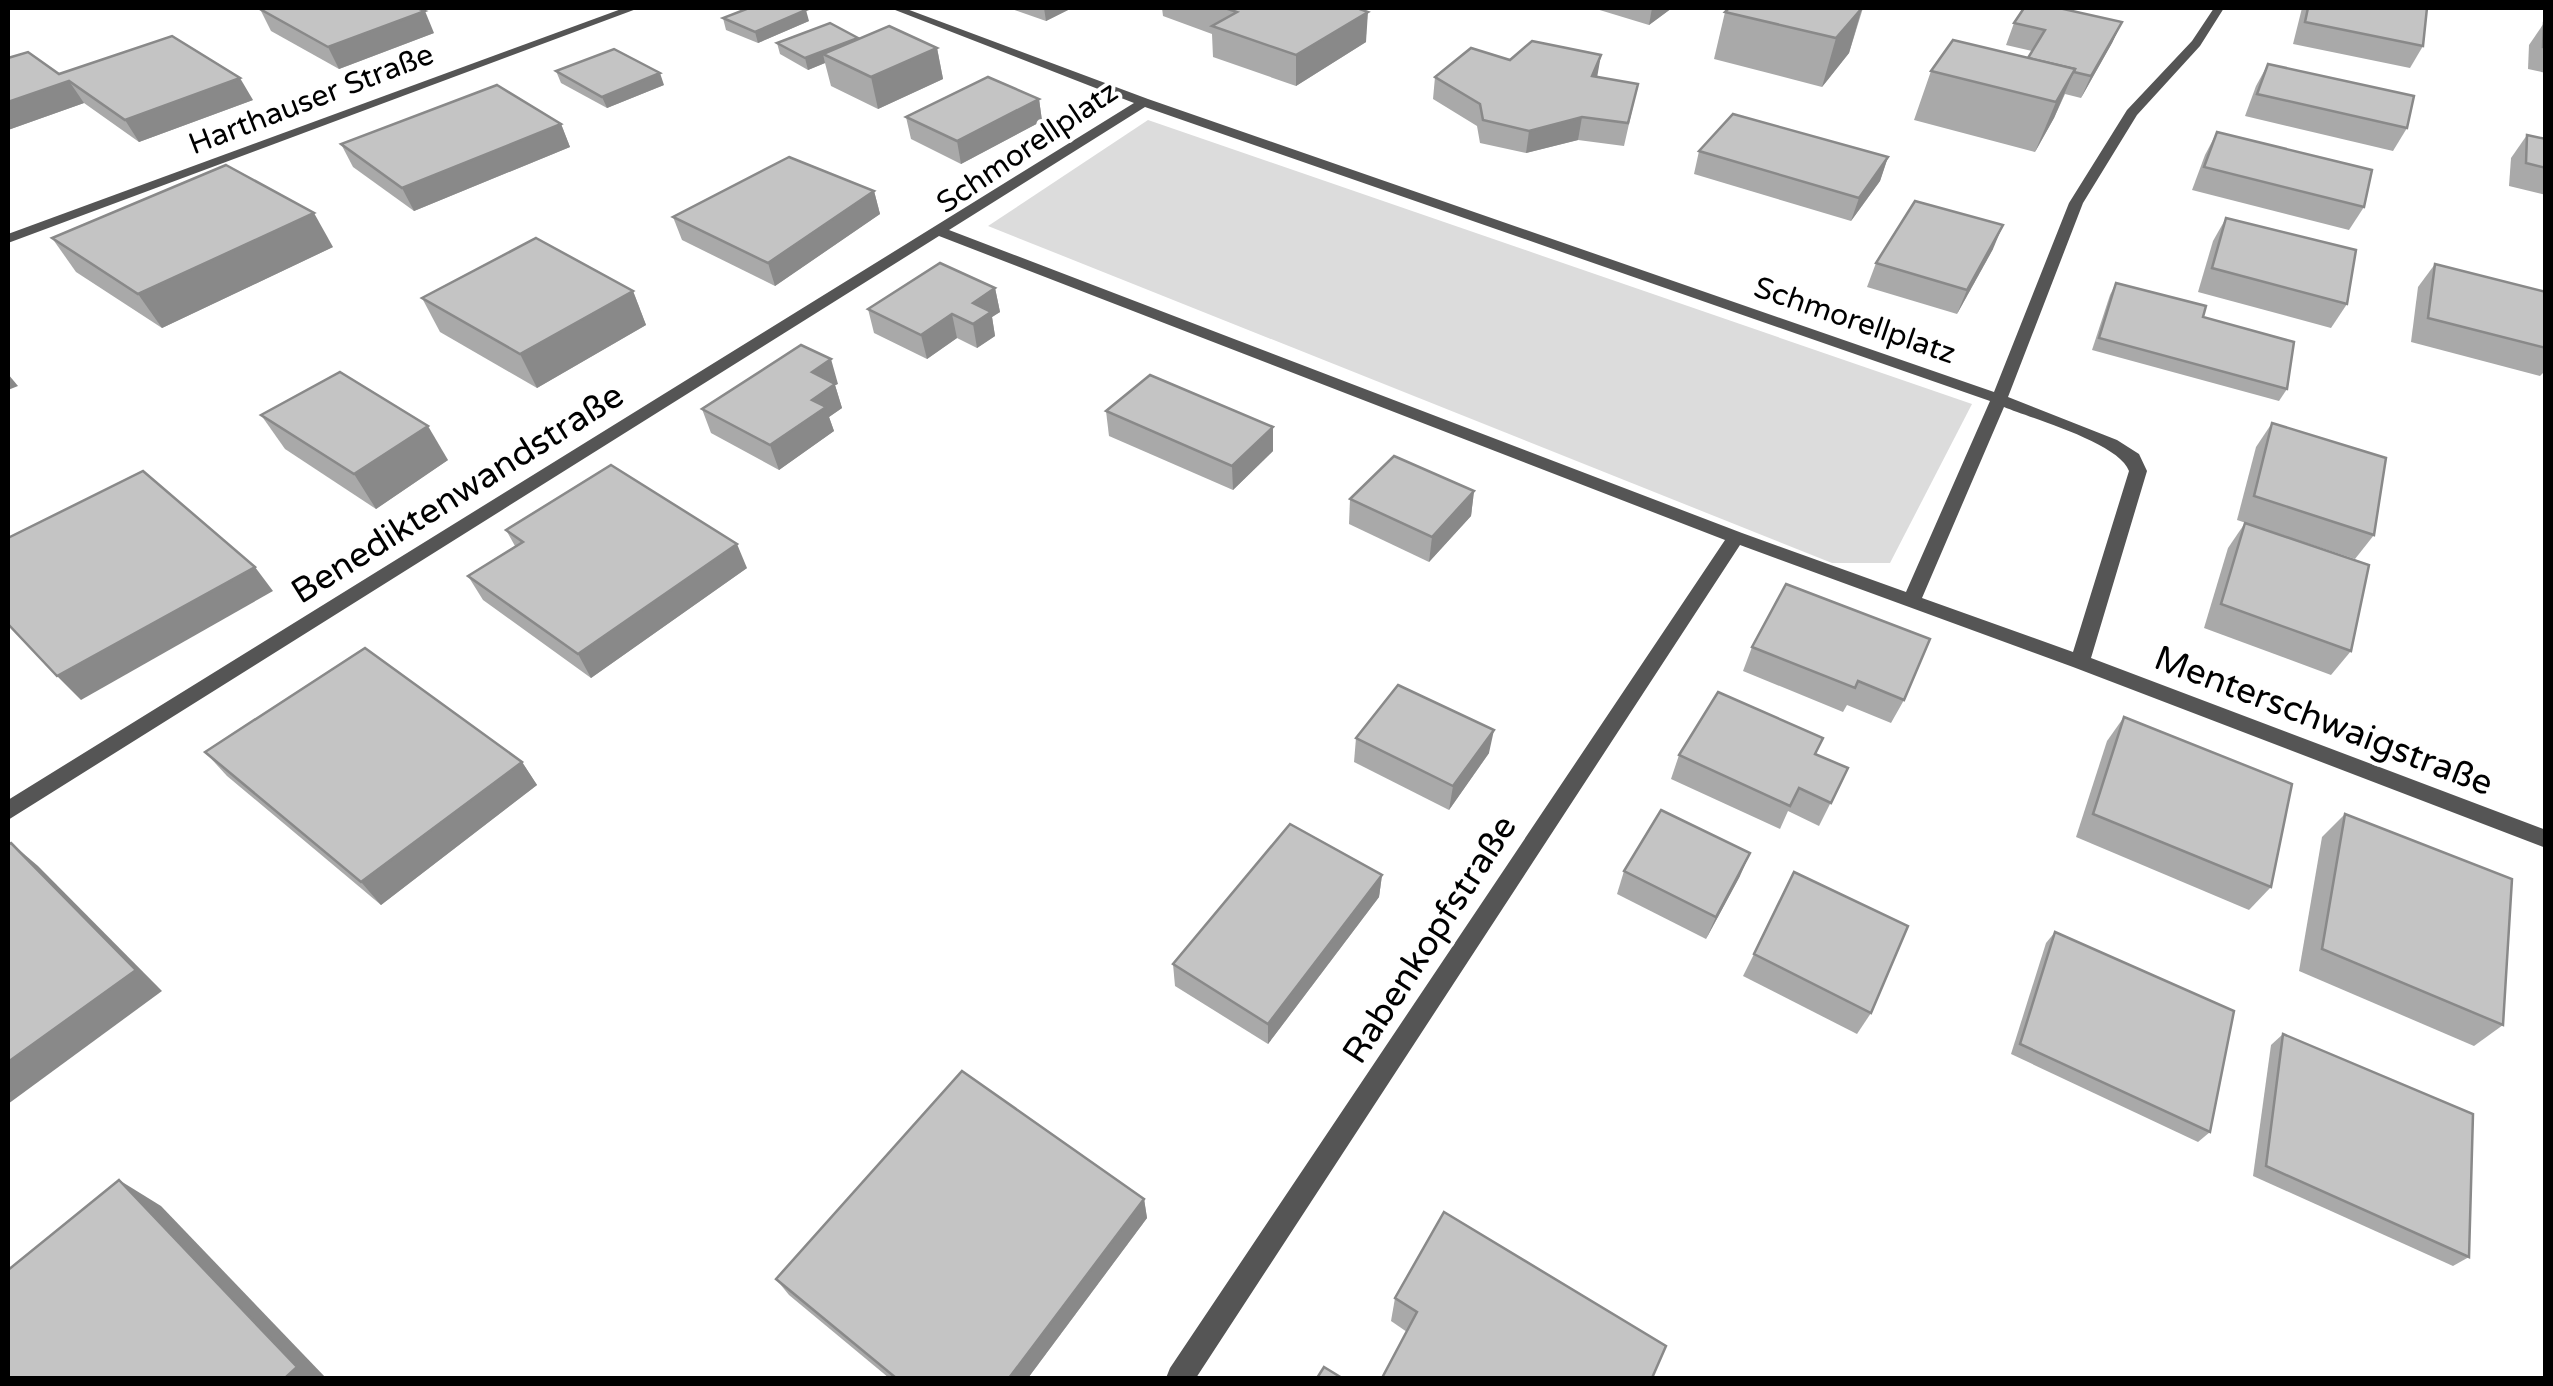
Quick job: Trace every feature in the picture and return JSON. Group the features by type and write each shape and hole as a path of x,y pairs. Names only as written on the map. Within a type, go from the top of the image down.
{"street":[{"name":"Harthauser Straße","path":"8,239 633,8"},
{"path":"895,8 1144,102"},
{"path":"1910,602 1999,399 2076,203 2132,114 2196,44 2219,8"},
{"name":"Schmorellplatz","path":"1144,102 1999,399 2110,444 2132,458 2138,471 2080,662 1736,538 941,232 1144,102"},
{"name":"Benediktenwandstraße","path":"8,811 941,232"},
{"name":"Rabenkopfstraße","path":"1180,1378 1736,538"},
{"name":"Menterschwaigstraße","path":"2080,662 2546,839"}],"shaded area":[{"path":"1148,120 1972,404 1890,563 1832,563 988,226"}],"building":[{"path":"749,8 806,10 755,32 723,18"},
{"path":"1225,8 1357,8 1368,12 1296,55 1212,26 1237,12"},
{"path":"1729,8 1862,8 1836,38 1725,12"},
{"path":"2024,8 2059,8 2122,22 2091,76 2028,58 2045,30 2014,23"},
{"path":"2308,8 2427,8 2423,46 2305,22"},
{"path":"260,9 425,11 328,47"},
{"path":"830,23 858,38 805,58 777,43"},
{"path":"889,26 937,48 871,77 823,54"},
{"path":"172,36 240,78 125,120 69,81 8,102 8,58 28,52 59,74"},
{"path":"1953,40 2075,69 2056,102 1931,71"},
{"path":"1532,41 1601,55 1592,76 1638,84 1628,123 1582,117 1529,131 1483,120 1480,104 1435,77 1471,48 1510,60"},
{"path":"614,49 660,73 602,97 556,71"},
{"path":"2268,64 2414,96 2407,128 2257,94"},
{"path":"988,77 1039,99 957,141 906,117"},
{"path":"497,85 561,124 402,188 341,144"},
{"path":"1733,114 1888,157 1859,198 1699,151"},
{"path":"2217,132 2372,170 2364,207 2204,167"},
{"path":"2527,135 2546,139 2546,168 2526,163"},
{"path":"789,157 874,191 768,263 673,217"},
{"path":"226,165 314,213 138,294 52,238"},
{"path":"1915,201 2003,225 1967,290 1876,263"},
{"path":"2226,218 2356,250 2347,304 2212,268"},
{"path":"536,238 633,291 520,354 422,298"},
{"path":"940,263 995,288 973,303 991,312 973,324 952,314 921,335 868,309"},
{"path":"2435,264 2546,292 2546,348 2428,318"},
{"path":"2116,283 2206,306 2203,317 2294,342 2287,389 2099,338"},
{"path":"801,345 831,359 812,372 835,384 812,400 826,407 770,445 702,409"},
{"path":"340,372 428,426 354,474 261,415"},
{"path":"1150,375 1273,427 1232,466 1106,411"},
{"path":"2272,423 2386,458 2374,535 2254,496"},
{"path":"1394,456 1474,491 1432,537 1350,499"},
{"path":"611,465 737,544 578,654 468,576 523,542 506,530"},
{"path":"143,471 255,567 57,676 8,624 8,538"},
{"path":"2245,523 2369,565 2351,651 2221,604"},
{"path":"1786,584 1930,639 1904,700 1858,681 1855,688 1752,647"},
{"path":"365,648 522,762 361,882 205,752"},
{"path":"1398,685 1494,730 1453,786 1356,738"},
{"path":"1718,692 1823,738 1815,754 1848,768 1831,803 1799,788 1790,806 1679,755"},
{"path":"2124,717 2292,784 2271,887 2093,814"},
{"path":"1661,810 1750,853 1716,917 1624,871"},
{"path":"2345,814 2512,879 2503,1025 2322,949"},
{"path":"1290,824 1382,875 1268,1024 1173,964"},
{"path":"11,843 136,970 8,1062 8,845"},
{"path":"1794,872 1908,926 1871,1013 1754,954"},
{"path":"2055,932 2234,1011 2210,1132 2020,1044"},
{"path":"2283,1034 2473,1114 2469,1257 2266,1166"},
{"path":"962,1071 1144,1199 1009,1378 896,1378 776,1279"},
{"path":"119,1180 297,1367 285,1378 8,1378 8,1270"},
{"path":"1444,1212 1666,1346 1652,1378 1382,1378 1417,1312 1395,1298"},
{"path":"1324,1367 1342,1378 1317,1378"}]}
